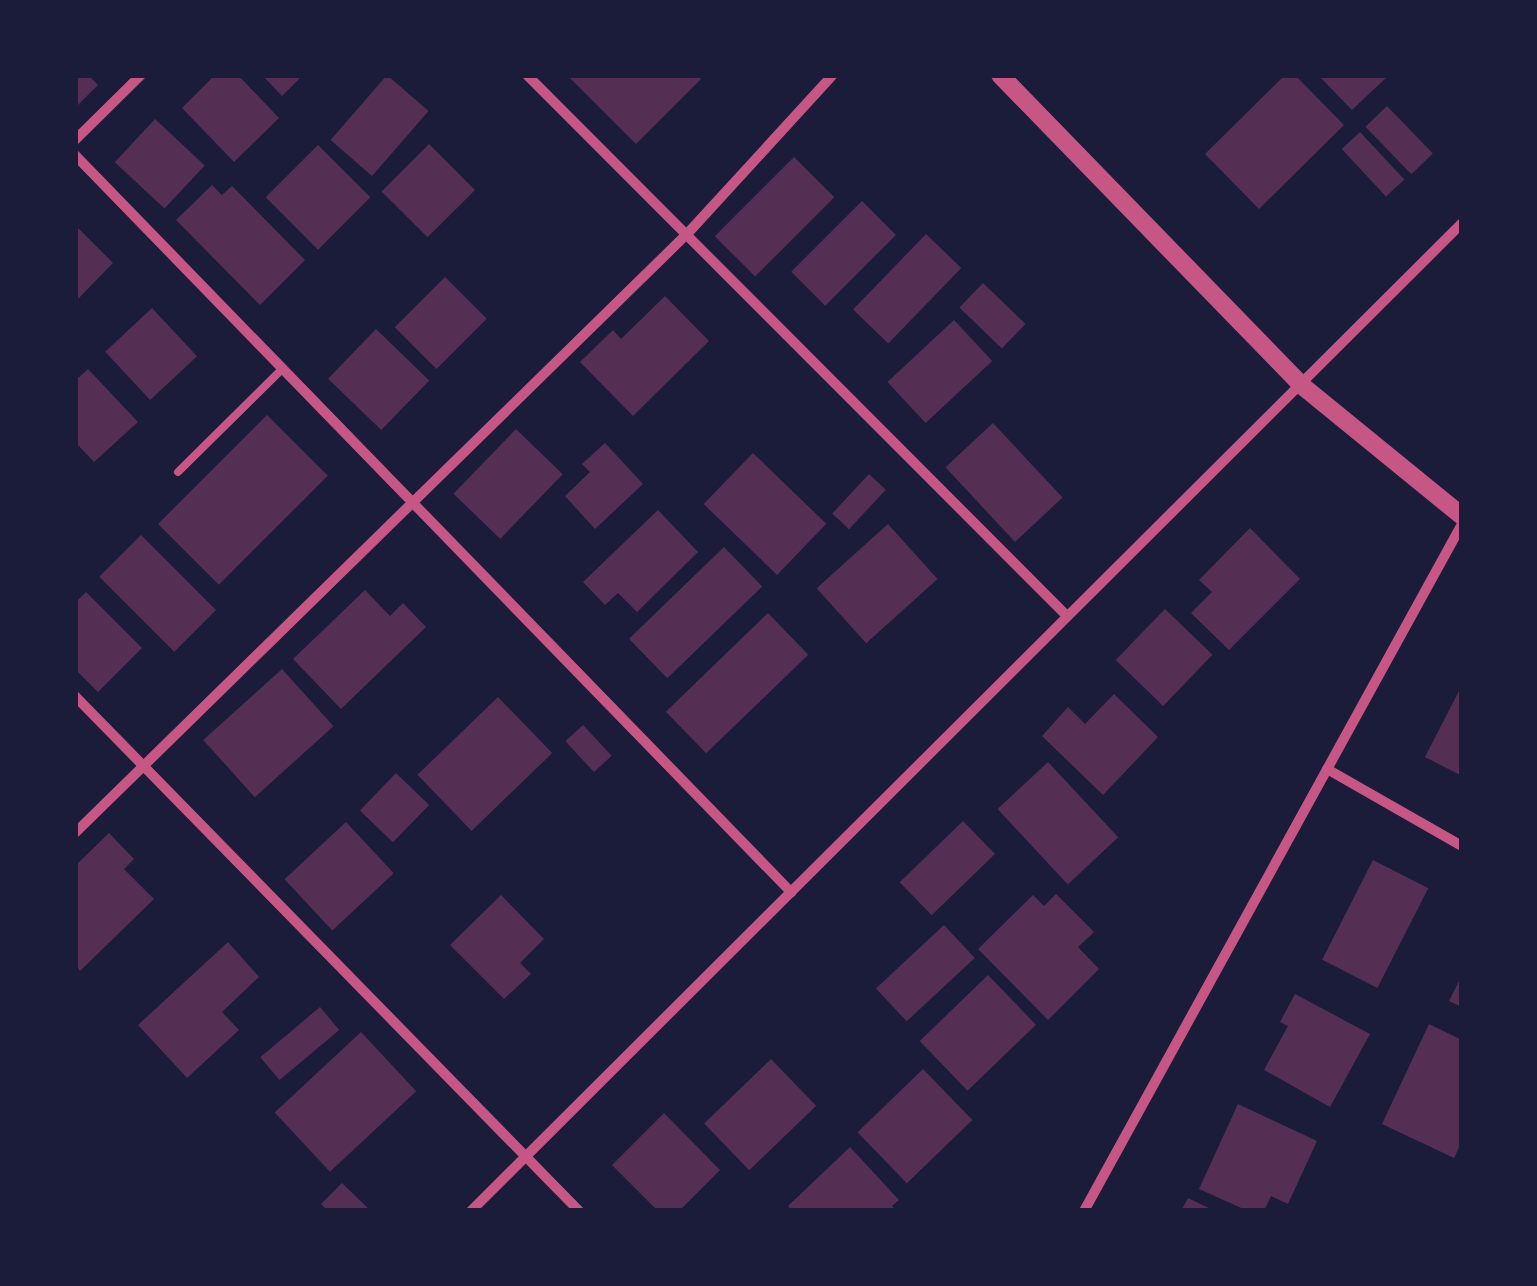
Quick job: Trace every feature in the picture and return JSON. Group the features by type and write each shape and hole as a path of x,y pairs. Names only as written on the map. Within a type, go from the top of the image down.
{"street":[{"path":"75,140 141,75"},
{"path":"527,75 1067,616"},
{"path":"75,833 688,233 833,75"},
{"path":"1000,75 1300,384 1462,520 1084,1211"},
{"path":"75,155 792,892"},
{"path":"471,1211 1462,223"},
{"path":"75,696 579,1211"},
{"path":"1327,769 1462,846"}],"lane":[{"path":"178,472 282,368"}],"building":[{"path":"75,75 88,75 98,85 75,108"},
{"path":"215,75 238,75 279,118 234,162 182,108"},
{"path":"262,75 303,75 282,96"},
{"path":"387,75 429,111 372,176 331,140"},
{"path":"567,75 697,75 701,79 636,144"},
{"path":"1285,75 1295,75 1344,125 1259,209 1205,154"},
{"path":"1318,75 1389,75 1352,110"},
{"path":"1387,106 1433,153 1411,174 1365,127"},
{"path":"155,119 205,165 164,209 115,162"},
{"path":"1360,132 1404,180 1386,197 1342,149"},
{"path":"429,144 475,190 428,237 382,191"},
{"path":"318,145 370,197 318,250 266,197"},
{"path":"794,157 834,197 755,277 715,236"},
{"path":"212,185 222,195 232,186 305,260 260,305 176,220"},
{"path":"862,201 896,235 825,306 791,272"},
{"path":"78,228 113,263 75,302 75,231"},
{"path":"926,234 961,268 888,344 853,310"},
{"path":"445,277 487,319 437,369 395,327"},
{"path":"983,283 1025,324 1002,348 959,307"},
{"path":"665,296 709,341 633,416 580,362 613,330 621,339"},
{"path":"152,308 197,356 150,400 105,352"},
{"path":"954,320 992,361 926,423 887,382"},
{"path":"376,329 429,380 381,430 328,379"},
{"path":"88,369 138,422 94,462 75,442 75,381"},
{"path":"267,415 328,476 219,585 158,524"},
{"path":"993,423 1063,498 1015,542 945,467"},
{"path":"516,429 563,474 500,539 453,494"},
{"path":"605,443 643,484 595,529 565,496 590,472 582,464"},
{"path":"753,453 826,524 777,575 704,504"},
{"path":"869,474 886,490 849,529 832,513"},
{"path":"658,510 698,552 637,612 618,593 605,605 583,582"},
{"path":"888,524 938,579 866,643 817,588"},
{"path":"1250,528 1300,579 1229,650 1191,613 1212,592 1199,580"},
{"path":"141,535 216,610 174,652 99,577"},
{"path":"724,547 762,587 667,678 629,639"},
{"path":"365,590 390,616 403,603 426,627 341,709 293,659"},
{"path":"86,592 142,648 98,692 75,669 75,603"},
{"path":"1165,609 1212,655 1163,706 1116,660"},
{"path":"768,613 808,655 706,753 666,712"},
{"path":"282,669 334,726 255,797 203,740"},
{"path":"1462,685 1462,776 1425,757"},
{"path":"1114,694 1158,737 1103,795 1042,736 1068,707 1085,724"},
{"path":"498,697 552,753 472,831 417,775"},
{"path":"583,725 612,756 594,772 565,741"},
{"path":"1048,762 1118,837 1068,884 998,809"},
{"path":"396,773 429,805 393,842 360,810"},
{"path":"963,821 995,854 932,915 900,882"},
{"path":"346,822 394,873 332,930 285,879"},
{"path":"109,833 134,859 124,869 154,899 80,971 75,965 75,866"},
{"path":"1373,860 1428,888 1377,988 1322,960"},
{"path":"1056,894 1094,932 1078,947 1099,969 1048,1020 978,949 1033,895 1044,906"},
{"path":"501,895 544,939 520,963 531,974 504,999 450,945"},
{"path":"944,925 975,958 907,1021 876,988"},
{"path":"228,942 259,977 222,1012 239,1030 187,1078 138,1025"},
{"path":"988,975 1036,1025 968,1091 920,1041"},
{"path":"1462,975 1462,1007 1449,1001"},
{"path":"1295,994 1370,1034 1330,1107 1264,1070 1288,1026 1280,1022"},
{"path":"320,1007 339,1030 280,1080 260,1057"},
{"path":"1429,1024 1462,1040 1462,1141 1454,1158 1382,1124"},
{"path":"361,1032 416,1091 330,1172 275,1112"},
{"path":"771,1059 816,1106 749,1170 704,1124"},
{"path":"923,1069 972,1120 907,1183 858,1132"},
{"path":"1238,1104 1317,1141 1288,1204 1271,1196 1264,1211 1248,1211 1199,1189"},
{"path":"664,1113 720,1170 679,1211 658,1211 612,1165"},
{"path":"850,1147 899,1200 892,1206 896,1211 792,1211 788,1206"},
{"path":"342,1183 371,1211 328,1211 321,1204"},
{"path":"1188,1198 1215,1211 1181,1211"}]}
